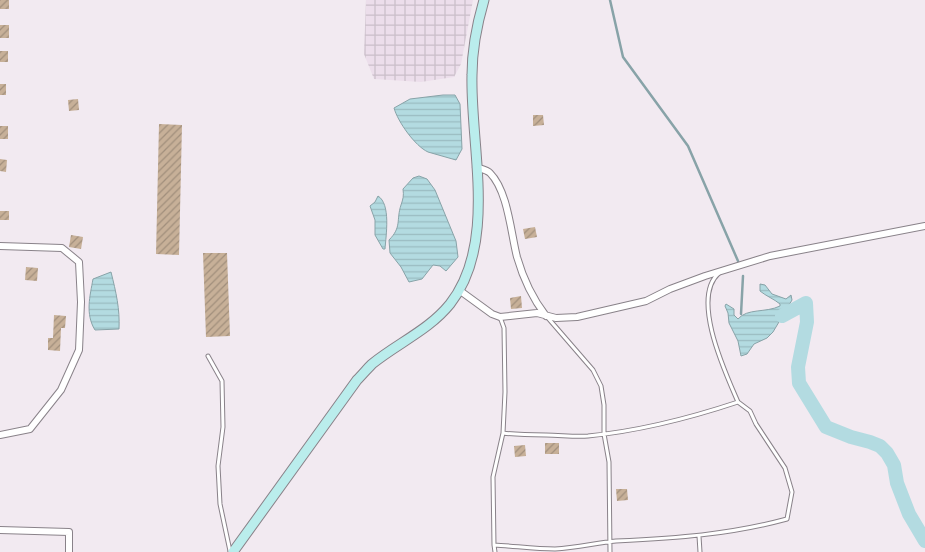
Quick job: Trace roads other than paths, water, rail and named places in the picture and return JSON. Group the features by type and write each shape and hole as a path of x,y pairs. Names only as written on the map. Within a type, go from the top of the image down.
{"main road":[{"path":"232,552 357,380 372,364 436,319 459,290 468,271 476,236 476,167 472,75 474,41 484,0"}],"street":[{"path":"476,167 490,172 497,184 509,216 518,258 535,299 546,316"},
{"path":"459,290 492,314 500,317 536,313 556,318 577,317 646,301 670,289 770,256 925,226"},
{"path":"0,246 62,248 79,262 81,302 79,350 61,390 30,429 0,434"},
{"path":"0,530 69,532 69,552"}],"lane":[{"path":"494,545 554,549 581,547 610,542 700,536 752,528 787,519 792,492 785,468 756,424 750,411 738,402 723,369 712,333 707,302 714,279 717,274 725,270"},
{"path":"546,316 593,370 601,386 604,405 604,434 609,462 610,552"},
{"path":"495,552 493,477 503,433 505,362 504,328 500,317"},
{"path":"208,356 222,381 223,427 218,466 220,504 232,552"},
{"path":"503,433 587,436 604,434 703,413 738,402"},
{"path":"700,536 700,552"}],"water":[{"path":"455,95 460,104 462,149 456,160 428,152 418,145 399,120 394,108 410,99"},
{"path":"419,176 427,179 435,190 456,241 458,257 446,271 440,266 433,265 422,279 409,282 401,267 390,253 389,240 396,231 403,189 413,178"},
{"path":"378,196 385,206 386,213 385,249 383,249 375,235 375,220 370,206"},
{"path":"111,272 118,307 119,329 95,330 89,311 93,279"},
{"path":"760,284 765,285 772,294 786,299 791,295 792,300 773,332 767,338 754,344 747,354 741,356 738,341 729,323 725,306 726,304 734,309 734,315 738,319 746,313 780,306 778,302 760,291"}],"waterway":[{"path":"610,0 623,57 688,146 738,261"},
{"path":"741,314 743,276"},
{"path":"782,316 806,303 807,322 798,367 799,383 826,427 880,446 887,453 894,465 897,483 909,514 925,541"}]}
